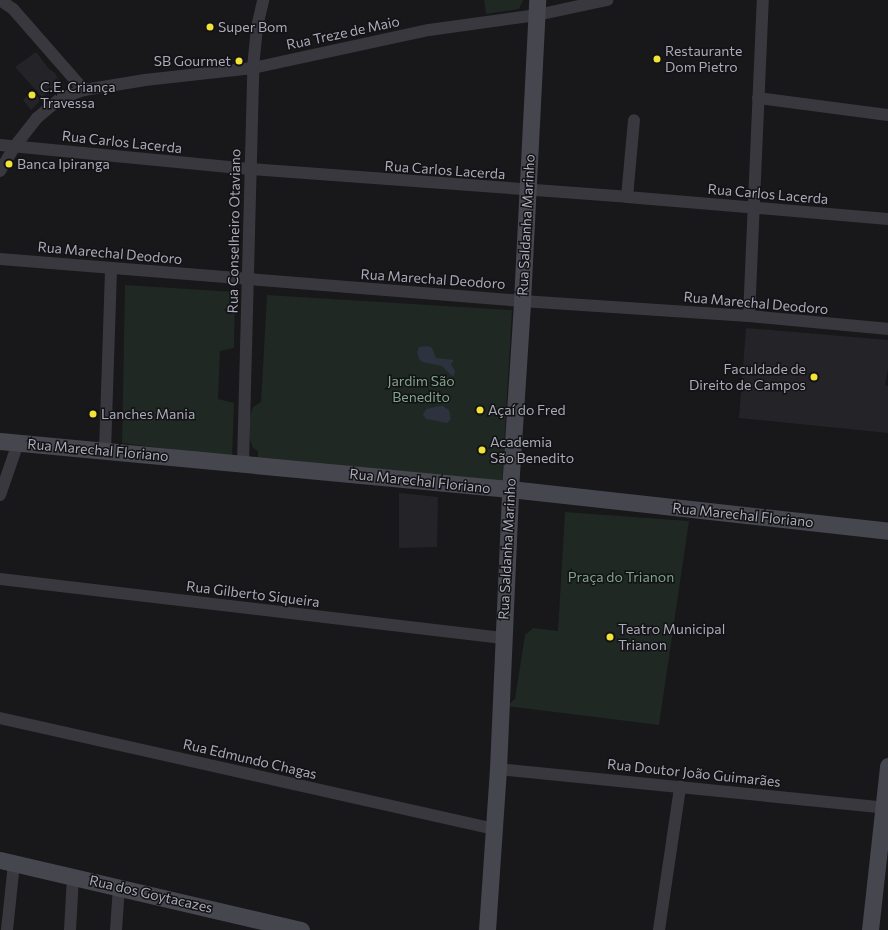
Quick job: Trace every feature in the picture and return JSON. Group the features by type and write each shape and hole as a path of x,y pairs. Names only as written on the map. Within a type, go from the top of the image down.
{"main road":[{"name":"Rua Saldanha Marinho","path":"487,930 498,768 510,490 522,301 537,7"},
{"name":"Rua Marechal Floriano","path":"0,442 510,490 888,531"},
{"path":"870,930 886,807 888,766"},
{"name":"Rua dos Goytacazes","path":"7,861 119,886 273,927 301,930"}],"street":[{"path":"0,0 15,4 84,90"},
{"name":"Rua Conselheiro Otaviano","path":"243,464 249,280 253,68 257,27 263,0"},
{"name":"Rua Treze de Maio","path":"0,171 15,146 37,118 60,99 84,90 145,80 253,68 537,7 607,0"},
{"path":"749,316 763,0"},
{"path":"758,98 888,115"},
{"path":"627,197 634,120"},
{"name":"Rua Carlos Lacerda","path":"0,145 250,169 528,191 627,197 888,219"},
{"name":"Rua Marechal Deodoro","path":"0,260 522,301 749,316 888,329"},
{"path":"105,451 110,268"},
{"path":"0,495 18,443"},
{"name":"Rua Gilberto Siqueira","path":"0,579 503,638"},
{"name":"Rua Edmundo Chagas","path":"0,718 494,829"},
{"name":"Rua Doutor João Guimarães","path":"498,768 886,807"},
{"path":"659,930 680,787"},
{"path":"7,861 7,930"},
{"path":"70,930 73,876"},
{"path":"116,930 119,886"}],"shaded area":[{"path":"36,52 49,69 55,73 61,84 42,97 15,67"},
{"name":"C.E. Criança Travessa","path":"32,90 41,100 31,110 23,100"},
{"name":"Faculdade de Direito de Campos","path":"746,328 888,340 888,369 885,385 888,386 888,433 739,418"},
{"path":"399,493 438,497 437,547 399,548"}],"green space":[{"path":"484,0 523,0 519,9 486,14"},
{"path":"125,285 235,292 234,348 220,351 218,399 234,403 232,457 122,443"},
{"name":"Jardim São Benedito","path":"267,295 512,310 502,481 258,457 258,451 253,448 250,440 250,416 253,407 261,402"},
{"name":"Praça do Trianon","path":"565,512 689,521 659,725 507,706 515,699 525,635 533,628 558,631"}],"water":[{"path":"428,346 432,348 436,358 454,360 451,364 455,371 454,376 442,366 422,362 419,359 417,352 419,347"},
{"path":"443,406 449,410 451,419 447,423 426,419 423,415 426,409"}],"place":[{"name":"Super Bom","path":"210,27"},
{"name":"Restaurante Dom Pietro","path":"657,59"},
{"name":"SB Gourmet","path":"239,61"},
{"name":"C.E. Criança Travessa","path":"32,95"},
{"name":"Banca Ipiranga","path":"9,164"},
{"name":"Faculdade de Direito de Campos","path":"814,377"},
{"name":"Açaí do Fred","path":"480,410"},
{"name":"Lanches Mania","path":"93,414"},
{"name":"Academia São Benedito","path":"482,450"},
{"name":"Teatro Municipal Trianon","path":"610,637"}]}
